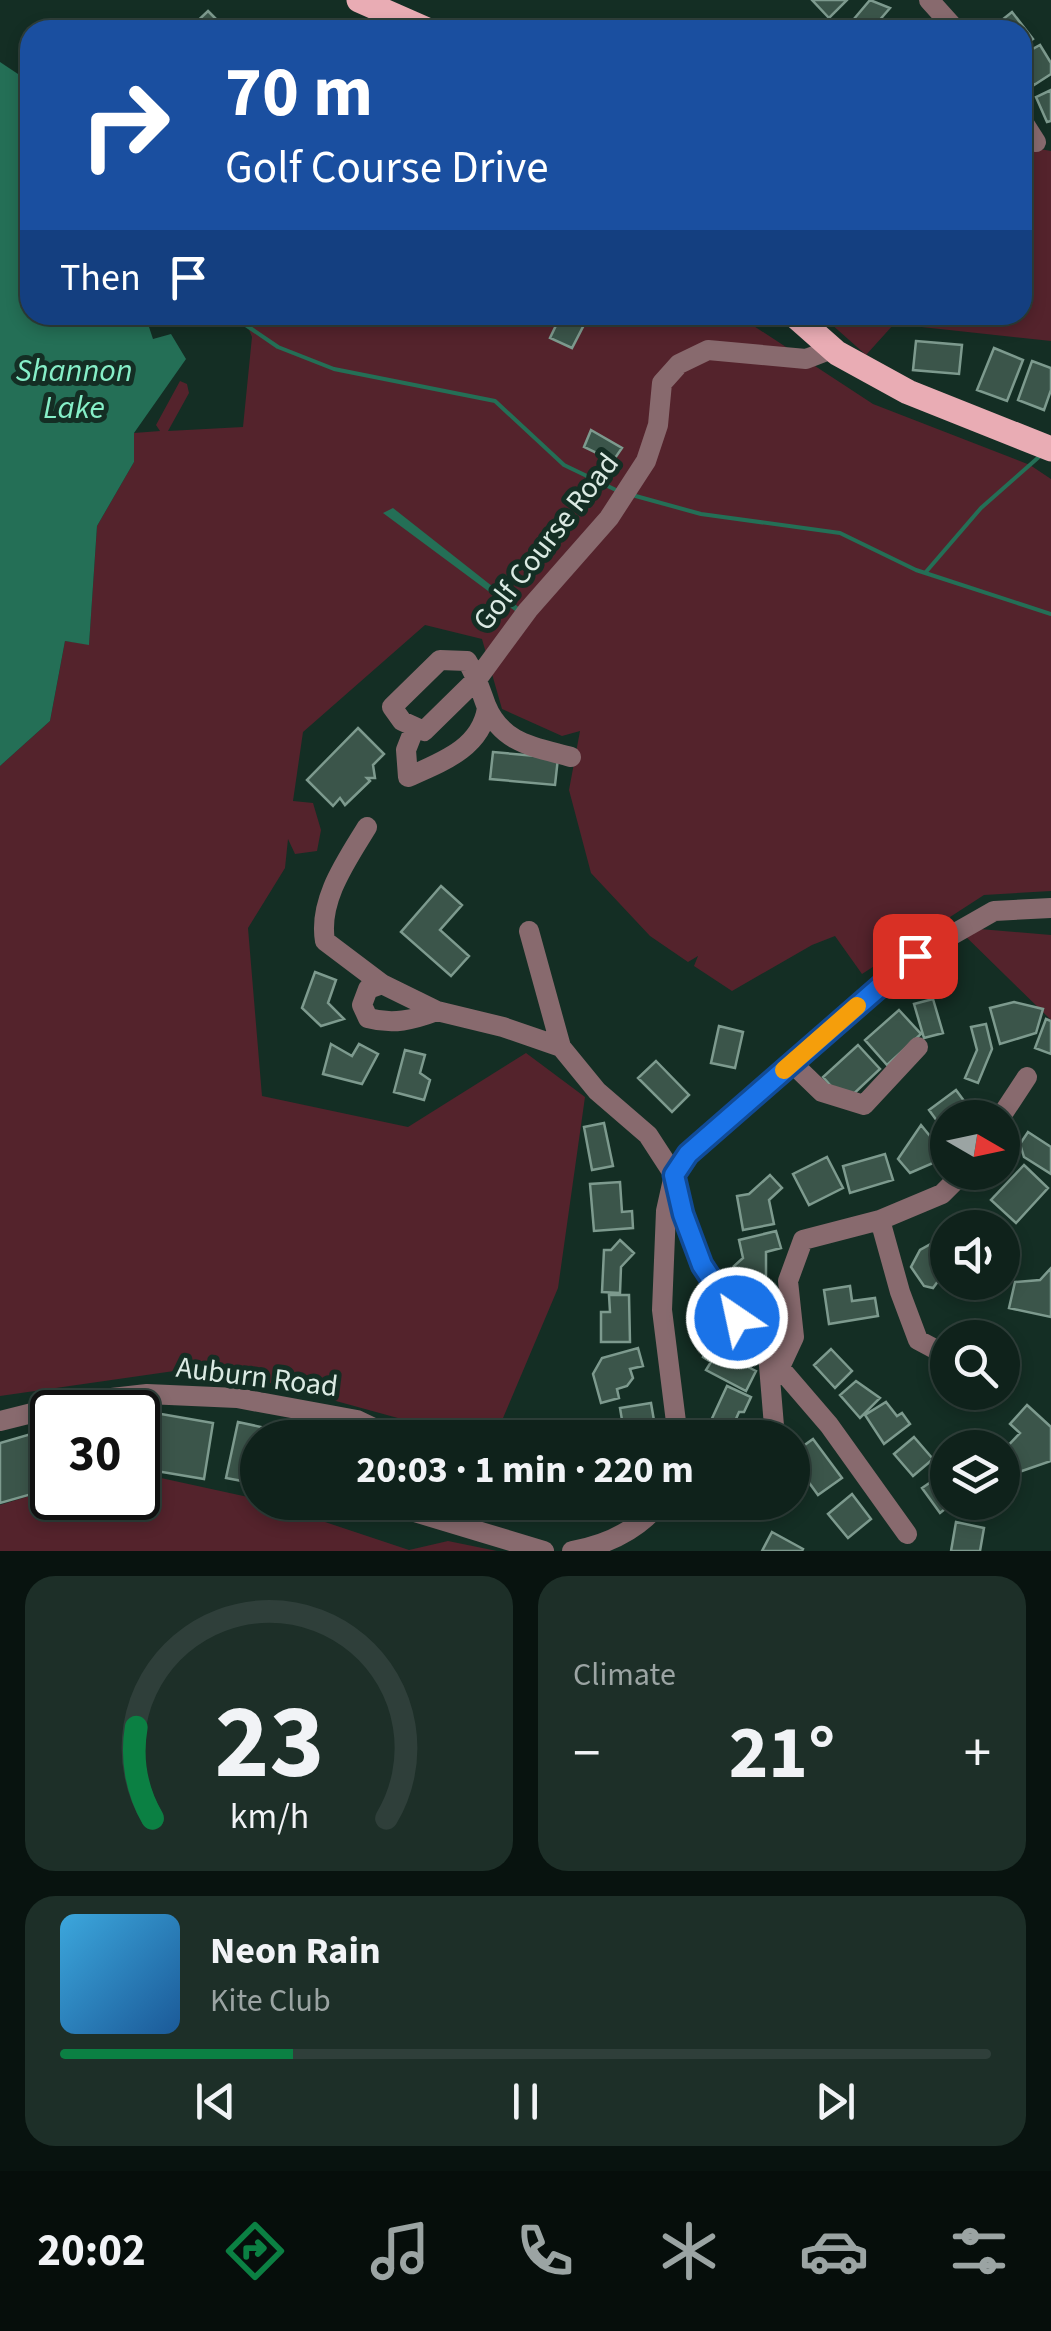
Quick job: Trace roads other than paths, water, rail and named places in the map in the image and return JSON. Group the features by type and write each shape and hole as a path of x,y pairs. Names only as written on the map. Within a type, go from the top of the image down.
{"main road":[{"path":"359,0 404,20"},
{"path":"805,325 832,349 908,392 1051,450"}],"street":[{"path":"929,0 947,20"},
{"path":"1032,136 1036,142"},
{"name":"Golf Course Road","path":"478,678 467,660 440,660 392,707 402,721 424,731 478,678 528,610 609,518 646,461 658,425 662,382 680,364 708,350 806,359 832,349"},
{"path":"478,678 488,708 512,741 571,757"},
{"path":"415,727 406,750 408,777 452,756 479,734 488,708"},
{"path":"367,827 338,878 323,916 325,941 382,984 436,1011 502,1026 561,1047"},
{"path":"676,1420 662,1310 666,1211 674,1175 688,1154 915,956 994,911 1051,908"},
{"path":"528,931 561,1047 597,1090 648,1135 674,1175 702,1265 737,1318 829,1425 907,1534"},
{"path":"382,984 368,989 362,1005 368,1018 386,1024 436,1011"},
{"path":"792,1063 822,1092 864,1105 918,1048"},
{"path":"1011,1100 1026,1077"},
{"path":"775,1420 774,1361 794,1337 788,1280 803,1240 880,1220 946,1190"},
{"path":"880,1220 918,1340 930,1346"},
{"name":"Auburn Road","path":"0,1421 76,1402 147,1394 237,1398 356,1420"},
{"path":"442,1520 544,1551"},
{"path":"572,1551 600,1546 646,1520"}],"water":[{"name":"Shannon Lake","path":"0,62 20,75 20,325 148,325 153,339 171,334 186,359 134,433 134,462 97,526 89,645 65,641 50,721 0,766"},
{"path":"393,508 526,613 523,617 383,513"}],"waterway":[{"path":"246,325 278,347 334,369 495,401 564,465 618,491"},
{"path":"925,573 981,508 1040,456"},
{"path":"632,495 701,514 840,533 916,570 1051,614"}]}
